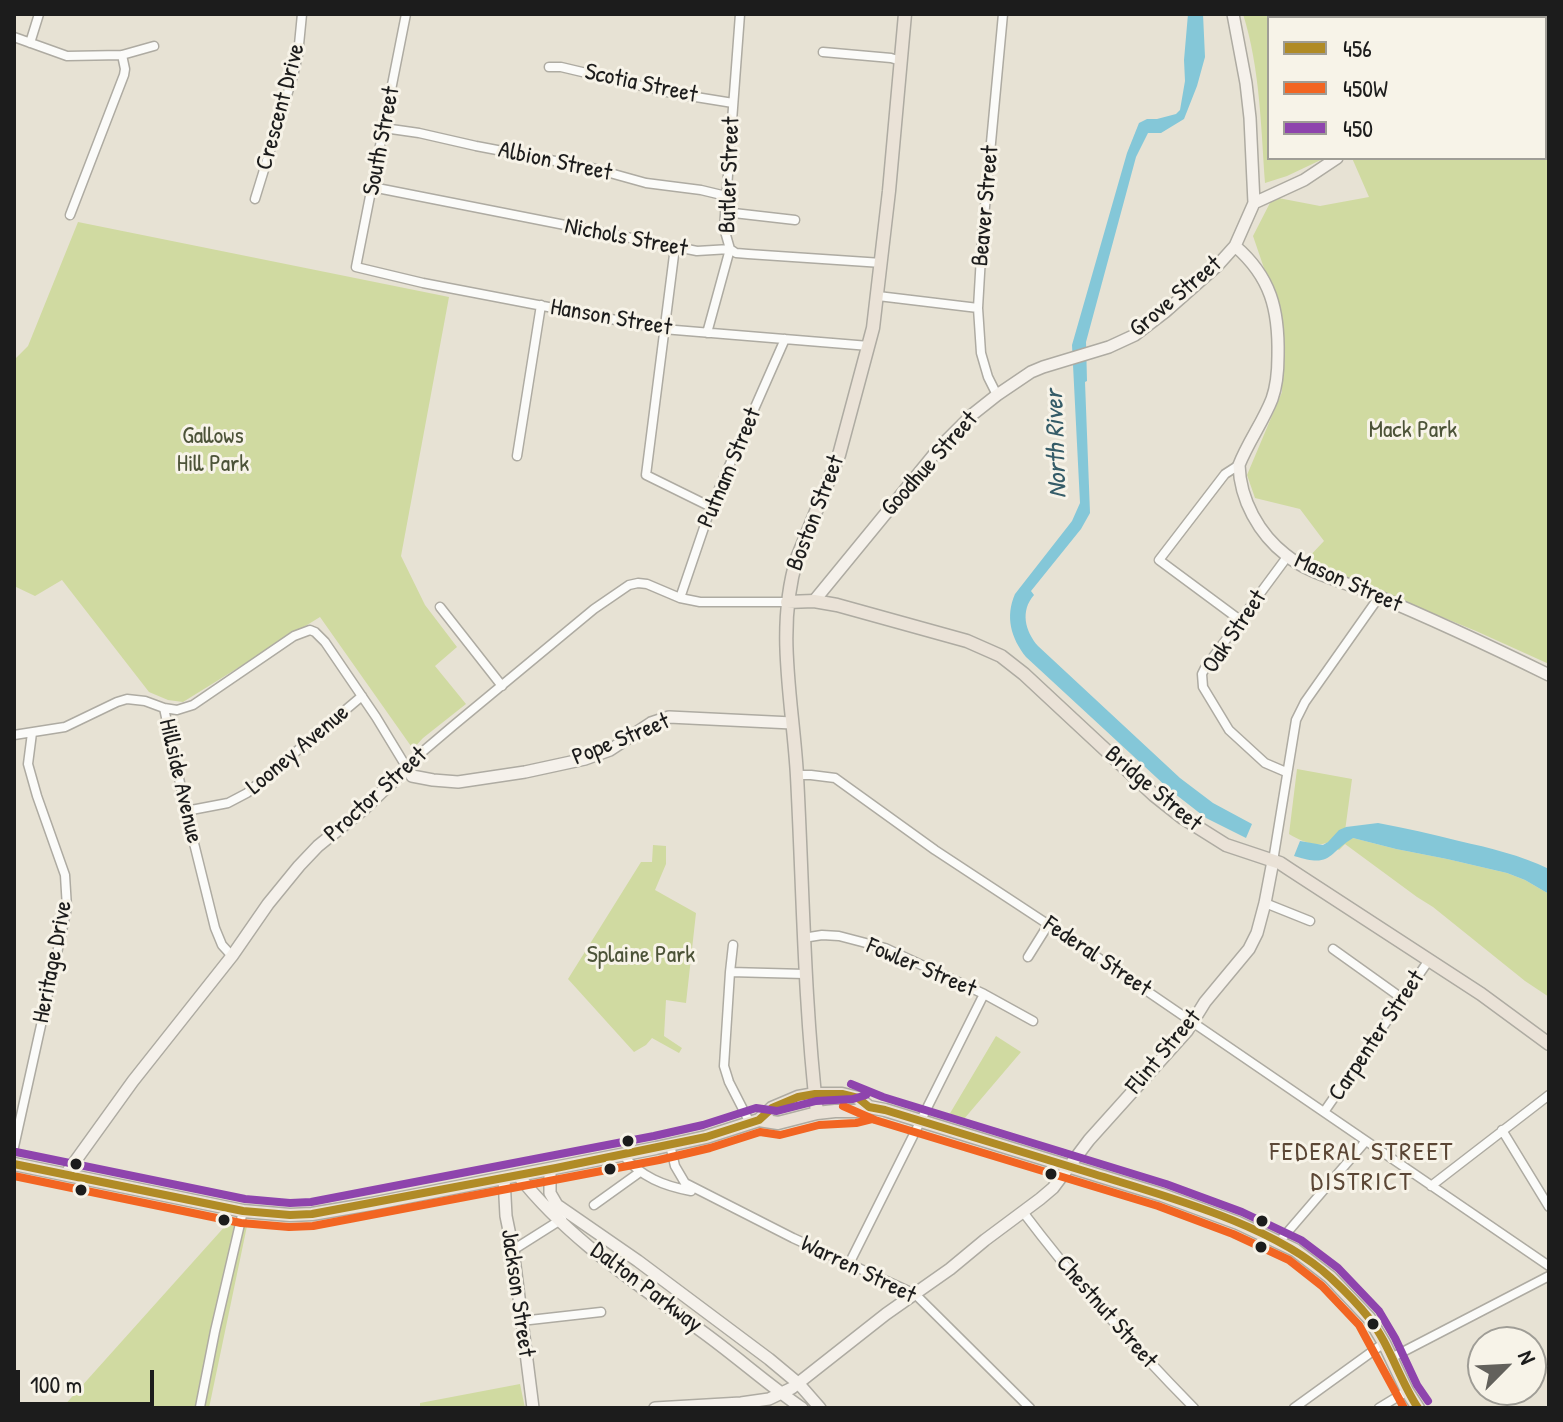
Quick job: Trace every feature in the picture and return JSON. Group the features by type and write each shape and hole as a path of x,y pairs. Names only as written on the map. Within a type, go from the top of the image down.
{"main road":[{"name":"Boston Street","path":"817,1113 805,974 797,775 786,636 787,602 797,558 844,440 869,346 882,263 905,14"},
{"name":"Bridge Street","path":"787,602 814,601 837,605 962,639 1001,656 1183,818 1226,845 1289,869 1481,994 1549,1044"},
{"path":"754,1122 772,1108 798,1097 842,1094 858,1098 869,1107 1190,1204 1279,1242 1313,1263 1347,1293 1369,1318 1418,1408"},
{"path":"14,1164 243,1211 312,1214 623,1155 706,1137 754,1122 778,1123 817,1113 869,1107"}],"street":[{"path":"30,43 39,14"},
{"name":"Crescent Drive","path":"255,199 293,76 302,14"},
{"name":"South Street","path":"356,267 406,14"},
{"name":"Butler Street","path":"707,333 730,249 724,228 740,14"},
{"name":"Beaver Street","path":"997,395 981,353 978,308 1003,14"},
{"path":"1233,14 1250,118 1254,203 1304,180 1334,160"},
{"path":"14,37 67,56 122,55 154,46"},
{"path":"823,52 901,61"},
{"path":"70,215 124,75 122,55"},
{"name":"Scotia Street","path":"549,67 733,103"},
{"name":"Albion Street","path":"384,128 592,168 646,183 726,196"},
{"name":"Nichols Street","path":"372,187 697,251 730,249 736,253 882,263"},
{"name":"Grove Street","path":"1071,358 1096,352 1144,329 1217,266 1235,246 1254,203"},
{"path":"725,212 795,220"},
{"path":"1235,246 1250,259 1268,288 1275,311 1278,346 1273,396 1239,465 1225,474 1159,560 1240,620"},
{"path":"675,247 646,475 711,507"},
{"name":"Hanson Street","path":"356,267 423,283 663,329 869,346"},
{"path":"878,296 978,308"},
{"path":"517,456 541,305"},
{"name":"Putnam Street","path":"680,598 711,507 785,339"},
{"name":"Goodhue Street","path":"814,601 941,446 973,414 1031,372 1071,358"},
{"name":"Mason Street","path":"1239,465 1248,506 1262,529 1287,557 1549,675"},
{"name":"Oak Street","path":"1286,772 1265,763 1223,722 1203,687 1202,674 1287,557"},
{"name":"Proctor Street","path":"66,1174 133,1081 299,866 431,744 594,609 629,585 638,583 700,602 787,602"},
{"name":"Flint Street","path":"655,1408 741,1403 781,1394 799,1384 1053,1188 1089,1140 1192,1023 1205,1002 1249,949 1265,903 1293,732 1300,711 1379,597"},
{"path":"440,607 502,686"},
{"path":"164,708 177,710 193,705 294,636 311,630 325,642 407,768"},
{"name":"Looney Avenue","path":"186,811 228,803 247,793 362,696"},
{"name":"Hillside Avenue","path":"14,735 74,724 127,699 164,708 215,928 222,945 232,956"},
{"name":"Pope Street","path":"407,768 412,776 446,782 525,772 602,753 651,723 669,717 792,723"},
{"name":"Heritage Drive","path":"14,1147 67,908 61,859 28,764 32,733"},
{"name":"Federal Street","path":"797,775 835,778 935,850 1549,1266"},
{"path":"1265,903 1310,921"},
{"path":"1028,957 1048,925"},
{"name":"Fowler Street","path":"803,938 839,936 885,948 984,994 1033,1021"},
{"path":"733,945 724,1066 729,1082 754,1122"},
{"path":"1333,949 1403,999"},
{"name":"Carpenter Street","path":"1324,1112 1429,960"},
{"path":"730,972 805,974"},
{"path":"849,1264 984,994"},
{"path":"1431,1186 1549,1095"},
{"path":"1502,1130 1549,1207"},
{"path":"1279,1242 1365,1142"},
{"name":"Warren Street","path":"670,1145 678,1173 685,1183 915,1294 1030,1408"},
{"name":"Warren Street","path":"623,1155 640,1172 668,1187 700,1192"},
{"name":"Dalton Parkway","path":"550,1169 552,1199 564,1217 802,1408"},
{"path":"594,1205 640,1172"},
{"name":"Dalton Parkway","path":"518,1175 536,1199 638,1261 760,1352 799,1384 820,1408"},
{"name":"Jackson Street","path":"504,1178 506,1216 533,1408"},
{"path":"200,1407 243,1211"},
{"name":"Chestnut Street","path":"1023,1212 1119,1328 1194,1408"},
{"path":"513,1250 564,1217"},
{"path":"1391,1358 1549,1276"},
{"path":"521,1321 601,1312"},
{"path":"1294,1408 1384,1343"},
{"path":"1379,1408 1407,1391"}],"green space":[{"path":"1243,14 1549,14 1549,138 1547,16 1267,16 1267,160 1321,160 1265,183 1261,119 1249,34"},
{"name":"Mack Park","path":"1549,153 1549,664 1305,561 1324,541 1300,509 1255,498 1247,475 1282,392 1280,315 1253,236 1273,197 1320,206 1369,197 1353,160 1547,160"},
{"name":"Gallows Hill Park","path":"78,222 449,297 401,556 425,605 457,647 435,666 466,704 413,749 320,617 183,702 149,692 62,580 35,596 14,586 14,360 28,346"},
{"path":"1297,769 1352,779 1345,831 1353,838 1507,873 1549,894 1549,997 1345,844 1339,850 1329,842 1313,844 1289,834"},
{"name":"Splaine Park","path":"653,845 666,846 666,864 655,890 696,913 686,1003 666,1000 664,1036 682,1048 679,1053 652,1038 634,1052 568,979 641,862 652,862"},
{"path":"996,1036 1021,1052 964,1119 949,1115"},
{"path":"227,1224 247,1226 209,1408 62,1408"},
{"path":"520,1384 525,1408 420,1408 420,1403"}],"water":[{"path":"1188,14 1203,14 1205,57 1197,86 1184,119 1161,133 1148,133 1136,157 1086,342 1090,513 1081,529 1031,591 1034,595 1027,608 1026,621 1038,646 1180,778 1213,803 1252,824 1246,838 1206,818 1170,790 1026,657 1013,635 1010,619 1015,594 1072,521 1080,503 1072,345 1127,153 1139,123 1176,114 1180,110 1185,81"},
{"path":"1378,823 1493,849 1538,864 1549,869 1549,894 1507,873 1353,838 1323,860 1294,856 1300,841 1323,845 1346,827"}],"transit line":[{"name":"450","path":"851,1084 883,1097 1166,1184 1242,1212 1301,1240 1338,1268 1379,1311 1428,1401"},
{"name":"456","path":"14,1164 243,1211 312,1214 706,1137 759,1120 772,1108 798,1097 842,1094 858,1098 869,1107 1186,1203 1280,1243 1331,1278 1365,1313 1383,1339 1418,1408"},
{"name":"450","path":"16,1152 245,1199 311,1202 654,1136 756,1108 777,1111 816,1101 853,1099 866,1095"},
{"name":"450W","path":"843,1106 875,1120 1158,1206 1233,1234 1289,1260 1322,1286 1359,1325 1404,1408"},
{"name":"450W","path":"14,1176 241,1223 313,1226 659,1160 760,1132 780,1135 819,1125 872,1119"}],"district":[{"name":"FEDERAL STREET DISTRICT","path":"1362,1168"}],"water label":[{"name":"North River","path":"1057,444"}]}
